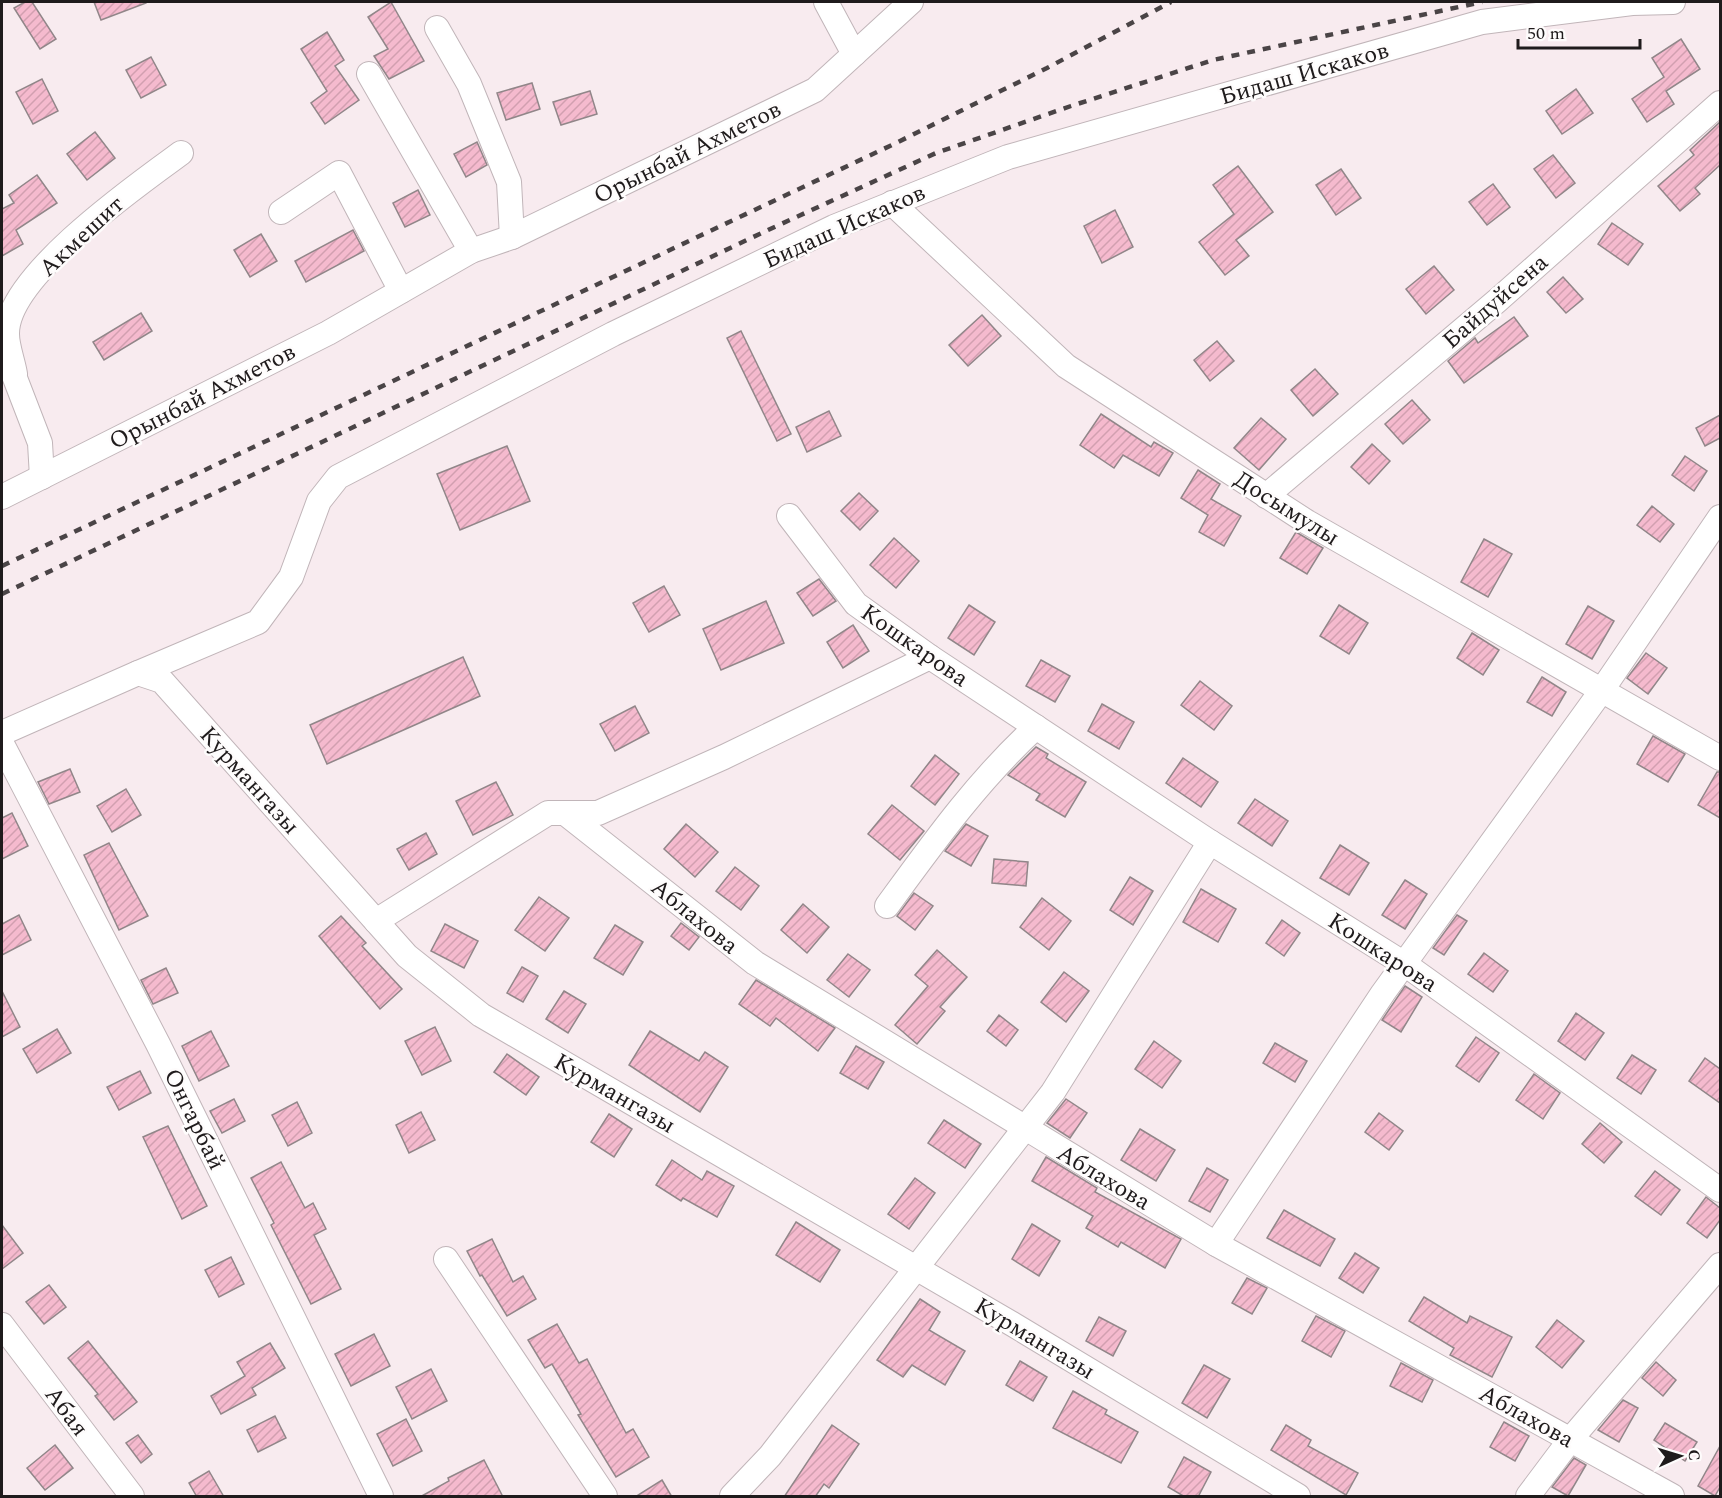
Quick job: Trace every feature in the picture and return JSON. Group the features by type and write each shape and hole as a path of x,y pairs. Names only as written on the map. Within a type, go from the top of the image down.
{"street":[{"path":"826,2 854,54"},
{"name":"Орынбай Ахметов","path":"2,497 328,333 471,251 512,237 815,90 911,2"},
{"name":"Бидаш Искаков","path":"138,673 258,622 291,577 320,501 338,477 613,334 834,227 1008,157 1482,22 1632,3 1673,2"},
{"path":"437,28 469,84 509,182 512,237"},
{"path":"369,74 471,251"},
{"name":"Байдуйсена","path":"1266,496 1498,300 1720,103"},
{"name":"Акмешит","path":"15,374 7,332 18,301 57,252 104,210 181,153"},
{"path":"281,212 339,173 401,291"},
{"name":"Досымулы","path":"892,204 1066,366 1307,522 1720,758"},
{"name":"Акмешит","path":"2,348 15,374 40,443 42,477"},
{"name":"Кошкарова","path":"789,516 856,604 930,657 1210,842 1406,965 1720,1190"},
{"path":"1216,1244 1383,993 1406,965 1602,690 1720,517"},
{"path":"376,921 548,813 598,813 724,756 930,657"},
{"path":"2,733 138,673"},
{"name":"Курмангазы","path":"138,673 162,681 407,956 481,1015 916,1268 1298,1497"},
{"path":"887,906 940,832 1005,755 1036,727"},
{"name":"Онгарбай","path":"2,744 158,1044 381,1497"},
{"name":"Аблахова","path":"565,813 754,963 1216,1244 1672,1497"},
{"path":"732,1497 770,1456 1053,1092 1210,842"},
{"path":"446,1259 605,1497"},
{"path":"1528,1497 1570,1440 1720,1265"},
{"name":"Абая","path":"2,1325 132,1497"}],"building":[{"path":"25,2 32,2 56,39 40,49 14,8"},
{"path":"94,2 146,2 146,3 101,20"},
{"path":"391,2 424,61 389,79 374,56 388,49 368,17"},
{"path":"327,32 344,60 335,66 359,100 325,124 311,103 327,91 301,49"},
{"path":"1681,39 1700,69 1666,91 1674,104 1647,122 1632,99 1664,77 1652,58"},
{"path":"151,57 166,85 141,98 126,70"},
{"path":"42,79 58,111 33,124 16,92"},
{"path":"532,83 540,109 506,120 497,93"},
{"path":"1576,89 1593,113 1562,134 1546,111"},
{"path":"590,91 597,114 561,125 553,102"},
{"path":"1720,122 1720,165 1695,188 1700,194 1680,211 1658,186 1694,155 1690,150"},
{"path":"95,132 115,158 87,180 67,154"},
{"path":"477,142 487,165 466,177 454,154"},
{"path":"1553,155 1575,183 1556,198 1534,169"},
{"path":"1238,166 1273,212 1236,240 1249,256 1225,275 1199,242 1234,214 1213,185"},
{"path":"1341,169 1361,198 1336,215 1316,185"},
{"path":"37,175 57,203 16,230 23,244 2,256 2,209 14,203 9,195"},
{"path":"1493,184 1510,207 1487,225 1469,202"},
{"path":"418,190 430,215 405,227 393,203"},
{"path":"1115,210 1133,247 1102,263 1084,226"},
{"path":"1612,223 1643,244 1628,265 1598,244"},
{"path":"353,230 364,251 306,282 295,261"},
{"path":"261,234 277,261 250,277 234,250"},
{"path":"1434,266 1454,290 1426,314 1406,289"},
{"path":"1563,277 1583,299 1566,313 1547,292"},
{"path":"141,313 152,331 104,360 93,342"},
{"path":"982,315 1001,336 968,366 949,345"},
{"path":"1514,317 1528,336 1464,383 1448,361 1475,338 1478,343"},
{"path":"741,331 791,434 777,441 727,338"},
{"path":"1217,341 1234,361 1210,381 1194,360"},
{"path":"1315,369 1338,394 1313,416 1291,390"},
{"path":"1412,400 1430,420 1403,444 1385,424"},
{"path":"829,411 841,436 807,452 796,427"},
{"path":"1101,414 1151,447 1154,442 1173,453 1159,476 1123,455 1114,468 1080,445"},
{"path":"1720,415 1720,438 1705,446 1696,428"},
{"path":"1261,418 1286,439 1259,470 1234,448"},
{"path":"1372,444 1390,461 1369,484 1351,467"},
{"path":"507,446 530,501 460,530 437,474"},
{"path":"1685,456 1707,471 1694,491 1672,475"},
{"path":"1198,470 1220,484 1211,499 1241,516 1224,546 1199,532 1208,515 1181,498"},
{"path":"859,493 878,511 860,530 841,511"},
{"path":"1652,506 1674,524 1660,542 1637,525"},
{"path":"1296,532 1323,548 1307,574 1280,558"},
{"path":"894,538 919,561 896,588 870,565"},
{"path":"1484,539 1512,554 1488,597 1461,582"},
{"path":"819,579 836,601 813,616 797,593"},
{"path":"664,586 680,615 649,632 633,603"},
{"path":"766,601 784,643 721,670 703,629"},
{"path":"969,605 995,622 974,655 948,638"},
{"path":"1339,605 1368,623 1349,654 1320,636"},
{"path":"1588,606 1614,621 1592,659 1566,644"},
{"path":"853,625 869,651 843,668 827,642"},
{"path":"1472,633 1499,650 1483,675 1457,658"},
{"path":"1646,653 1667,668 1648,694 1627,678"},
{"path":"463,657 480,696 327,764 310,725"},
{"path":"1041,660 1070,676 1055,702 1026,686"},
{"path":"1542,677 1566,692 1552,716 1527,702"},
{"path":"1200,681 1232,706 1214,730 1181,705"},
{"path":"1102,704 1134,722 1119,749 1088,731"},
{"path":"635,706 649,733 615,751 600,724"},
{"path":"1653,736 1685,754 1668,782 1637,764"},
{"path":"1036,747 1048,754 1046,758 1086,782 1065,817 1036,800 1040,794 1008,775"},
{"path":"935,755 959,774 935,805 911,786"},
{"path":"1183,758 1218,782 1201,807 1166,783"},
{"path":"70,769 80,792 49,804 38,782"},
{"path":"1717,772 1720,772 1720,818 1698,805"},
{"path":"496,782 513,815 473,835 456,801"},
{"path":"126,789 141,815 112,832 97,806"},
{"path":"1255,799 1288,821 1272,846 1238,823"},
{"path":"892,805 924,831 900,860 868,834"},
{"path":"12,813 28,846 2,859 2,818"},
{"path":"686,824 718,852 695,877 664,849"},
{"path":"966,824 988,836 971,866 945,851"},
{"path":"426,833 437,854 409,870 397,849"},
{"path":"109,843 148,916 119,930 84,855"},
{"path":"1340,845 1369,863 1349,895 1320,878"},
{"path":"994,859 1028,862 1026,886 992,883"},
{"path":"735,867 759,886 741,910 716,891"},
{"path":"1130,877 1153,891 1133,925 1110,910"},
{"path":"1405,880 1427,894 1405,929 1382,915"},
{"path":"1201,889 1236,909 1218,942 1183,922"},
{"path":"914,893 933,906 915,930 897,916"},
{"path":"539,897 569,918 545,951 515,930"},
{"path":"1042,898 1071,921 1049,950 1020,927"},
{"path":"803,904 829,927 807,953 781,930"},
{"path":"19,915 31,940 2,955 2,924"},
{"path":"1457,915 1467,921 1444,955 1433,948"},
{"path":"341,916 366,943 362,946 402,989 380,1009 319,936"},
{"path":"1282,920 1300,933 1284,956 1266,943"},
{"path":"681,923 699,937 689,950 671,936"},
{"path":"445,924 478,941 464,968 431,951"},
{"path":"615,925 643,942 623,975 594,958"},
{"path":"937,950 967,977 940,1007 945,1011 917,1044 895,1025 928,986 915,975"},
{"path":"1484,953 1508,971 1493,992 1468,974"},
{"path":"848,954 870,970 849,997 827,980"},
{"path":"522,967 538,976 523,1002 507,993"},
{"path":"166,968 178,993 153,1004 141,980"},
{"path":"1064,972 1089,991 1066,1022 1041,1002"},
{"path":"756,980 835,1028 818,1051 776,1018 770,1026 739,1004"},
{"path":"1405,986 1422,997 1401,1032 1382,1020"},
{"path":"2,991 20,1027 2,1037"},
{"path":"564,991 586,1004 568,1033 546,1019"},
{"path":"1576,1013 1604,1033 1585,1060 1558,1041"},
{"path":"999,1015 1018,1030 1006,1046 987,1031"},
{"path":"435,1027 451,1061 422,1075 405,1041"},
{"path":"57,1029 71,1053 37,1073 23,1049"},
{"path":"211,1031 229,1066 199,1081 182,1046"},
{"path":"650,1031 699,1061 705,1052 728,1067 700,1112 629,1065"},
{"path":"1476,1037 1499,1053 1479,1082 1456,1066"},
{"path":"1154,1041 1181,1061 1162,1088 1135,1069"},
{"path":"1275,1043 1307,1061 1295,1082 1263,1063"},
{"path":"856,1046 884,1062 868,1089 840,1073"},
{"path":"507,1054 539,1077 526,1095 494,1072"},
{"path":"1632,1055 1656,1070 1641,1094 1617,1078"},
{"path":"1705,1058 1720,1069 1720,1103 1689,1081"},
{"path":"140,1071 151,1093 119,1110 107,1087"},
{"path":"1534,1074 1560,1093 1543,1119 1516,1100"},
{"path":"234,1099 245,1121 222,1133 210,1111"},
{"path":"1066,1099 1087,1113 1070,1138 1047,1123"},
{"path":"297,1102 312,1133 288,1146 272,1115"},
{"path":"421,1112 435,1140 409,1153 396,1125"},
{"path":"1379,1113 1403,1131 1389,1150 1365,1132"},
{"path":"609,1114 632,1129 614,1157 591,1142"},
{"path":"944,1120 981,1144 965,1168 928,1143"},
{"path":"1600,1123 1622,1142 1604,1163 1582,1144"},
{"path":"168,1126 207,1206 182,1219 143,1137"},
{"path":"1140,1129 1175,1150 1156,1181 1121,1160"},
{"path":"1046,1157 1097,1188 1095,1192 1181,1239 1165,1268 1121,1242 1118,1247 1086,1228 1093,1216 1032,1181"},
{"path":"672,1160 702,1180 707,1171 734,1186 717,1217 683,1198 681,1201 656,1185"},
{"path":"281,1162 305,1208 313,1203 326,1229 314,1235 341,1289 311,1304 271,1225 274,1223 251,1178"},
{"path":"1207,1168 1228,1180 1210,1212 1189,1201"},
{"path":"1655,1171 1680,1190 1661,1215 1635,1196"},
{"path":"915,1178 935,1193 909,1229 888,1214"},
{"path":"1706,1197 1720,1208 1720,1220 1707,1238 1687,1223"},
{"path":"1284,1210 1335,1239 1320,1266 1267,1238"},
{"path":"796,1222 840,1250 820,1282 776,1255"},
{"path":"1032,1224 1060,1241 1039,1276 1012,1259"},
{"path":"2,1225 23,1253 2,1269"},
{"path":"492,1239 513,1282 523,1276 536,1299 507,1316 482,1275 480,1276 467,1251"},
{"path":"1355,1253 1379,1268 1363,1293 1339,1278"},
{"path":"231,1257 244,1284 219,1297 205,1270"},
{"path":"1247,1278 1267,1288 1252,1314 1232,1303"},
{"path":"49,1285 66,1307 44,1324 26,1302"},
{"path":"1424,1297 1467,1323 1470,1316 1512,1337 1492,1377 1450,1355 1454,1348 1409,1321"},
{"path":"920,1299 940,1312 929,1330 965,1351 945,1385 912,1365 903,1377 877,1360"},
{"path":"1316,1316 1345,1331 1331,1357 1302,1341"},
{"path":"1099,1317 1126,1331 1113,1356 1086,1341"},
{"path":"1557,1320 1584,1341 1562,1368 1536,1347"},
{"path":"557,1324 579,1363 587,1359 626,1433 633,1429 649,1457 616,1477 578,1415 581,1414 552,1364 545,1368 528,1340"},
{"path":"374,1334 390,1366 351,1386 335,1354"},
{"path":"88,1341 137,1402 114,1420 95,1396 98,1394 68,1358"},
{"path":"270,1343 285,1368 252,1388 256,1395 221,1414 211,1396 245,1376 237,1362"},
{"path":"1020,1361 1047,1377 1033,1401 1006,1385"},
{"path":"1656,1362 1676,1380 1663,1396 1642,1378"},
{"path":"1401,1363 1433,1380 1422,1402 1390,1386"},
{"path":"1204,1365 1230,1379 1207,1418 1182,1403"},
{"path":"431,1369 447,1401 412,1419 396,1387"},
{"path":"1073,1391 1107,1410 1105,1414 1138,1432 1121,1463 1053,1428"},
{"path":"1623,1400 1638,1408 1619,1442 1598,1430"},
{"path":"275,1416 286,1438 258,1452 247,1430"},
{"path":"406,1419 422,1451 393,1466 377,1434"},
{"path":"1504,1422 1529,1436 1515,1461 1490,1447"},
{"path":"1665,1423 1697,1442 1685,1461 1654,1440"},
{"path":"832,1425 859,1444 829,1488 824,1484 815,1497 784,1497"},
{"path":"1286,1425 1311,1440 1308,1446 1358,1473 1346,1495 1271,1450"},
{"path":"138,1435 152,1454 141,1463 126,1443"},
{"path":"55,1445 73,1468 45,1490 27,1468"},
{"path":"1720,1446 1720,1487 1715,1496 1698,1486"},
{"path":"1184,1457 1211,1472 1198,1497 1185,1497 1168,1487"},
{"path":"1574,1458 1586,1465 1568,1496 1552,1487"},
{"path":"484,1460 503,1497 420,1497 449,1481 448,1478"},
{"path":"209,1471 224,1497 197,1497 189,1483"},
{"path":"662,1480 672,1497 635,1497"}],"railway":[{"path":"2,566 894,144 1047,68 1171,2"},
{"path":"2,594 768,230 936,153 1213,60 1482,2"}]}
